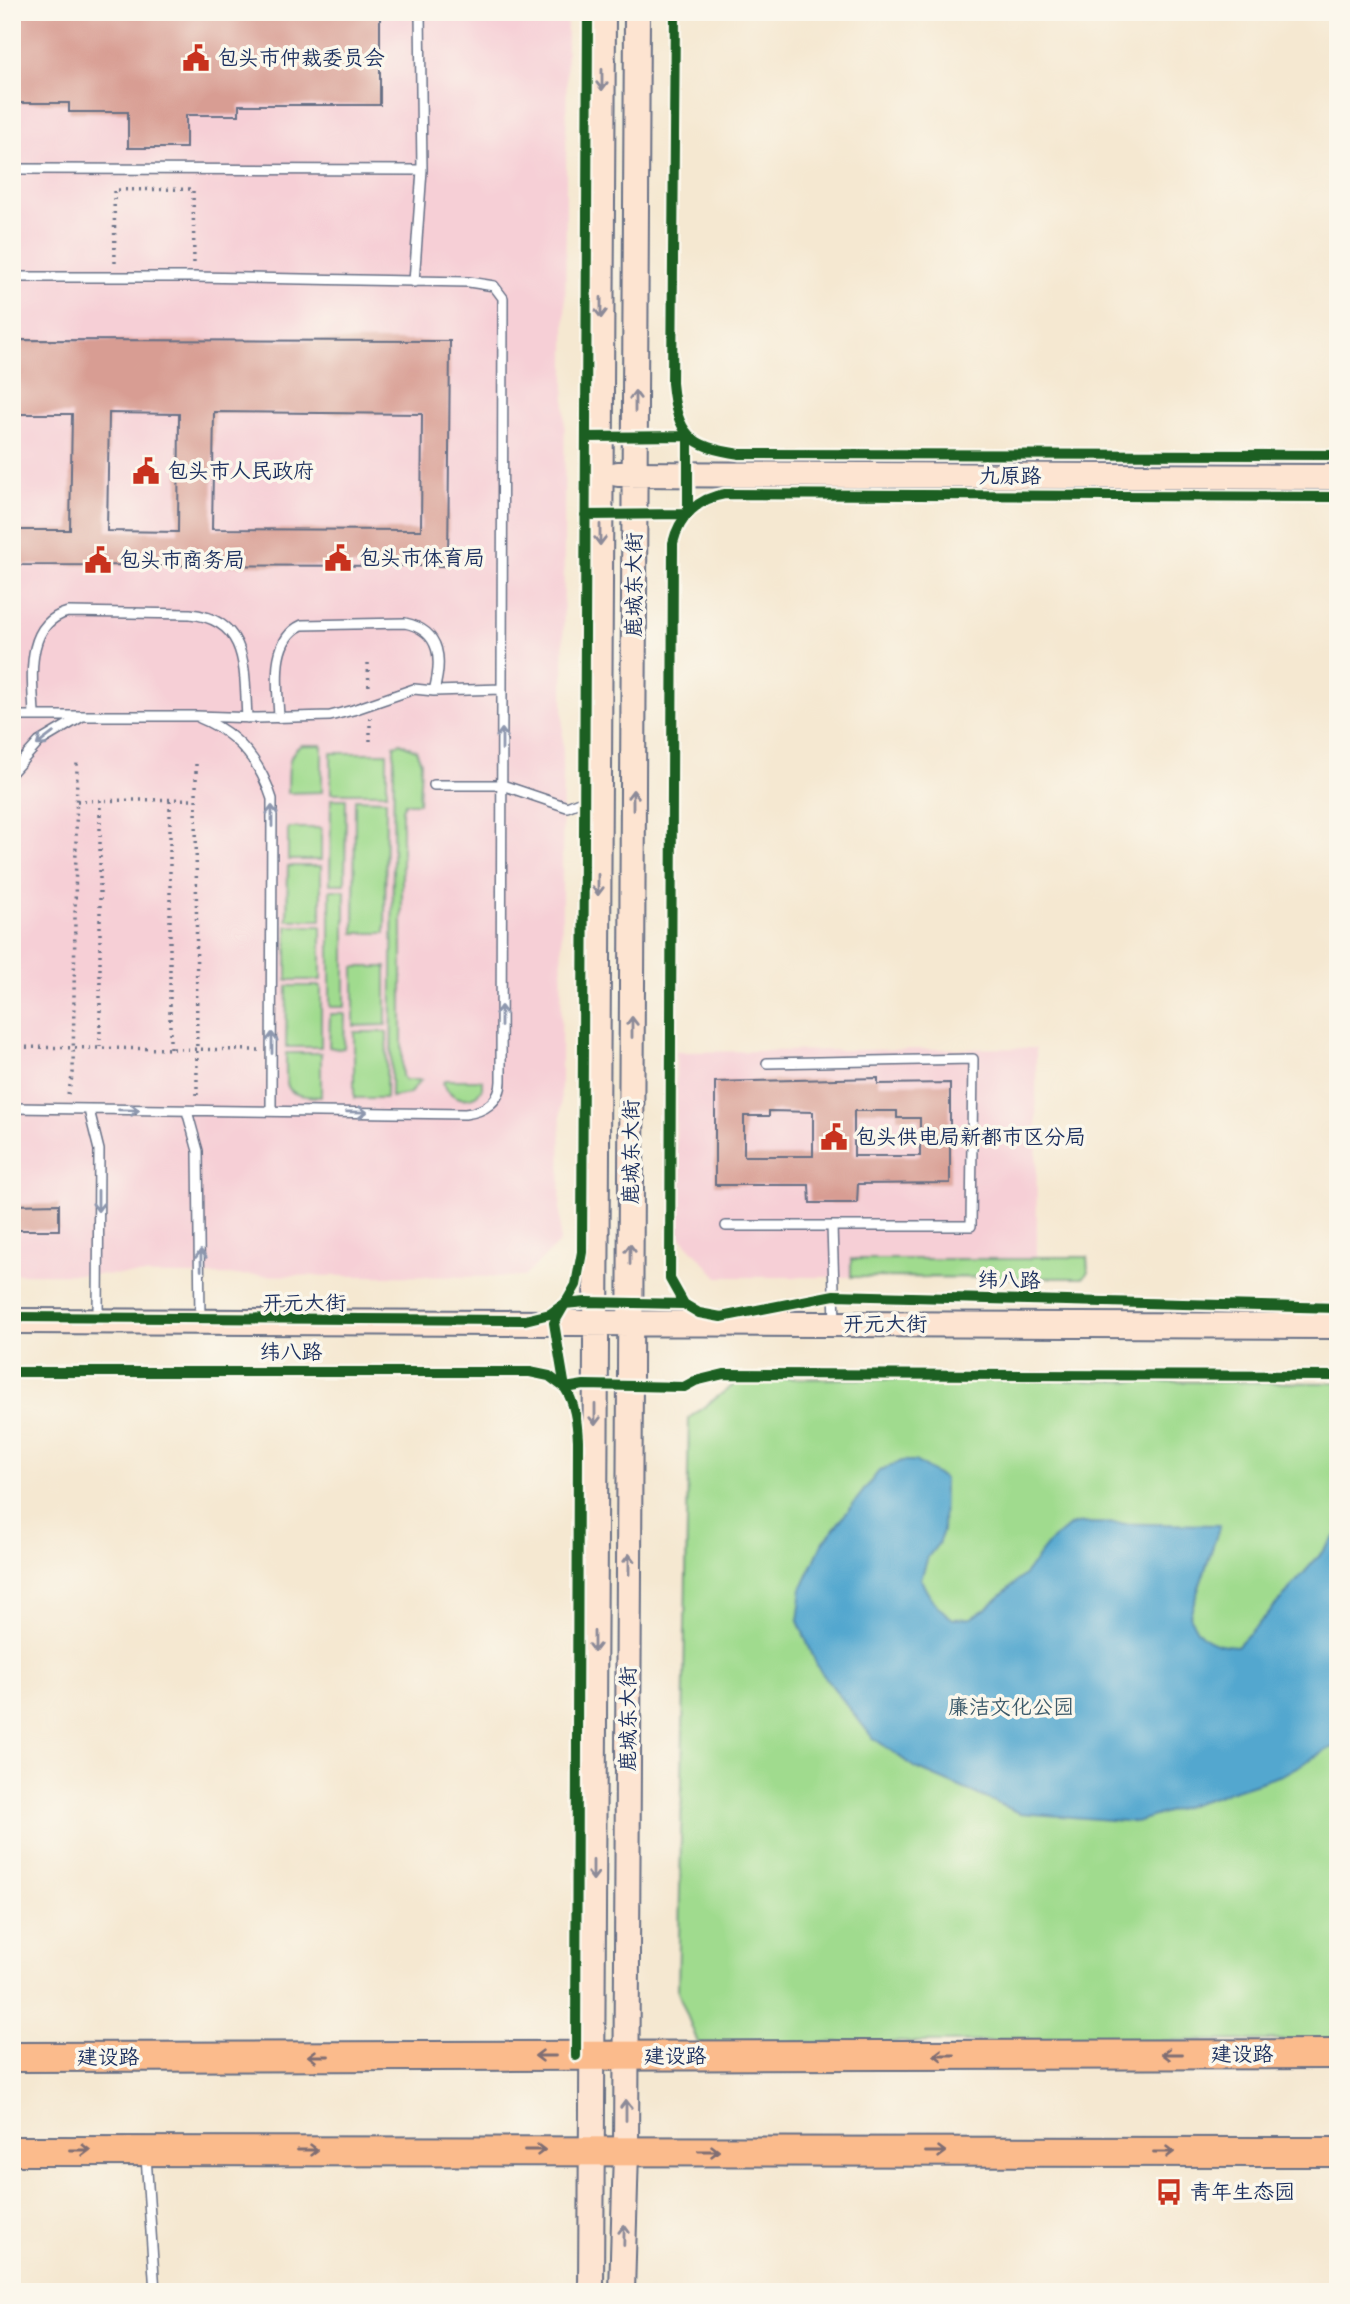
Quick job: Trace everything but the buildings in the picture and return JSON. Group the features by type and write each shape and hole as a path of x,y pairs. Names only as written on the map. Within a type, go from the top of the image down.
{"main road":[{"name":"鹿城东大街","path":"591,2292 603,12"},
{"name":"鹿城东大街","path":"622,2292 626,2151 637,12"},
{"name":"九原路","path":"600,473 1338,477"},
{"name":"开元大街","path":"12,1321 1338,1326"},
{"name":"建设路","path":"12,2057 1338,2054"},
{"path":"12,2151 1338,2152"}],"lane":[{"path":"414,282 422,170 420,12"},
{"path":"12,170 422,170"},
{"path":"12,278 194,277 489,284 499,290 503,299 501,1088 495,1100 481,1111 465,1114 12,1108"},
{"path":"34,715 35,649 45,627 68,612 207,615 220,622 235,638 242,652 247,718"},
{"path":"279,718 280,652 289,633 302,625 405,623 415,626 430,637 438,651 439,672 434,691"},
{"path":"12,716 330,716 414,689 502,689"},
{"path":"12,772 39,742 86,715"},
{"path":"196,716 228,732 244,745 263,775 272,799 271,1111"},
{"path":"434,785 502,785 567,807 598,790"},
{"path":"726,1226 971,1226 973,1059 767,1063"},
{"path":"86,1321 98,1318 99,1150 89,1110"},
{"path":"187,1111 198,1151 202,1318 192,1321"},
{"path":"832,1226 835,1323"},
{"path":"146,2150 155,2292"}],"path":[{"path":"115,279 114,190 193,189 194,277"},
{"path":"67,1096 73,1073 74,1048 77,764"},
{"path":"195,764 197,1097"},
{"path":"170,799 170,1048"},
{"path":"77,801 196,799"},
{"path":"100,800 100,1048"},
{"path":"12,1047 272,1050"}],"shaded area":[{"path":"12,12 567,12 560,1242 524,1277 12,1274"},
{"path":"1036,1048 1037,1277 718,1277 676,1232 676,1052"}],"green space":[{"path":"400,743 416,750 421,762 419,803 405,803 402,809 402,1076 405,1080 421,1080 409,1094 391,1097 394,745"},
{"path":"302,745 322,745 322,792 288,793 290,759"},
{"path":"331,753 387,753 387,793 331,793"},
{"path":"331,799 346,799 345,884 330,884"},
{"path":"355,799 386,800 385,933 354,933"},
{"path":"288,828 321,828 321,860 288,860"},
{"path":"288,866 321,866 321,920 287,920"},
{"path":"330,890 345,890 345,1007 330,1007"},
{"path":"287,926 321,926 321,980 287,980"},
{"path":"354,967 386,967 386,1025 354,1026"},
{"path":"287,986 321,986 321,1047 286,1047"},
{"path":"330,1014 345,1014 344,1048 329,1047"},
{"path":"354,1032 387,1032 386,1098 354,1098"},
{"path":"286,1053 321,1053 321,1097 299,1095 289,1088"},
{"path":"445,1080 482,1080 482,1088 472,1097 457,1097 449,1092 443,1083"},
{"path":"1087,1257 1088,1272 1083,1278 851,1277 851,1259"},
{"name":"廉洁文化公园","path":"743,1378 1338,1383 1338,2040 698,2043 678,1992 689,1418"}],"water":[{"path":"902,1461 915,1461 944,1479 943,1531 938,1544 928,1557 921,1579 934,1602 953,1619 971,1618 987,1608 1023,1576 1049,1543 1070,1526 1082,1523 1220,1525 1190,1615 1197,1630 1207,1639 1237,1646 1338,1534 1338,1744 1282,1775 1136,1822 1020,1813 914,1767 872,1737 818,1668 798,1621 802,1588 822,1544 879,1471"}],"cycle path":[{"path":"576,2056 578,1440 575,1413 565,1388 554,1323 576,1285 582,1252 588,12"},
{"path":"675,12 672,383 678,415 689,435 698,442 740,454 1338,455"},
{"path":"585,515 688,514 688,436 586,437"},
{"name":"纬八路","path":"1338,497 725,494 698,504 685,517 673,543 670,1279 684,1304 699,1313 721,1317 834,1295 1338,1308"},
{"path":"564,1304 684,1304"},
{"path":"12,1317 525,1320 550,1314 564,1304"},
{"name":"纬八路","path":"12,1372 530,1372 549,1376 565,1388"},
{"path":"565,1388 584,1385 684,1387 695,1381 724,1374 1338,1376"}],"place":[{"name":"包头市仲裁委员会","path":"196,58"},
{"name":"包头市人民政府","path":"146,471"},
{"name":"包头市体育局","path":"338,558"},
{"name":"包头市商务局","path":"98,560"},
{"name":"包头供电局新都市区分局","path":"834,1137"},
{"name":"青年生态园","path":"1169,2192"}]}
